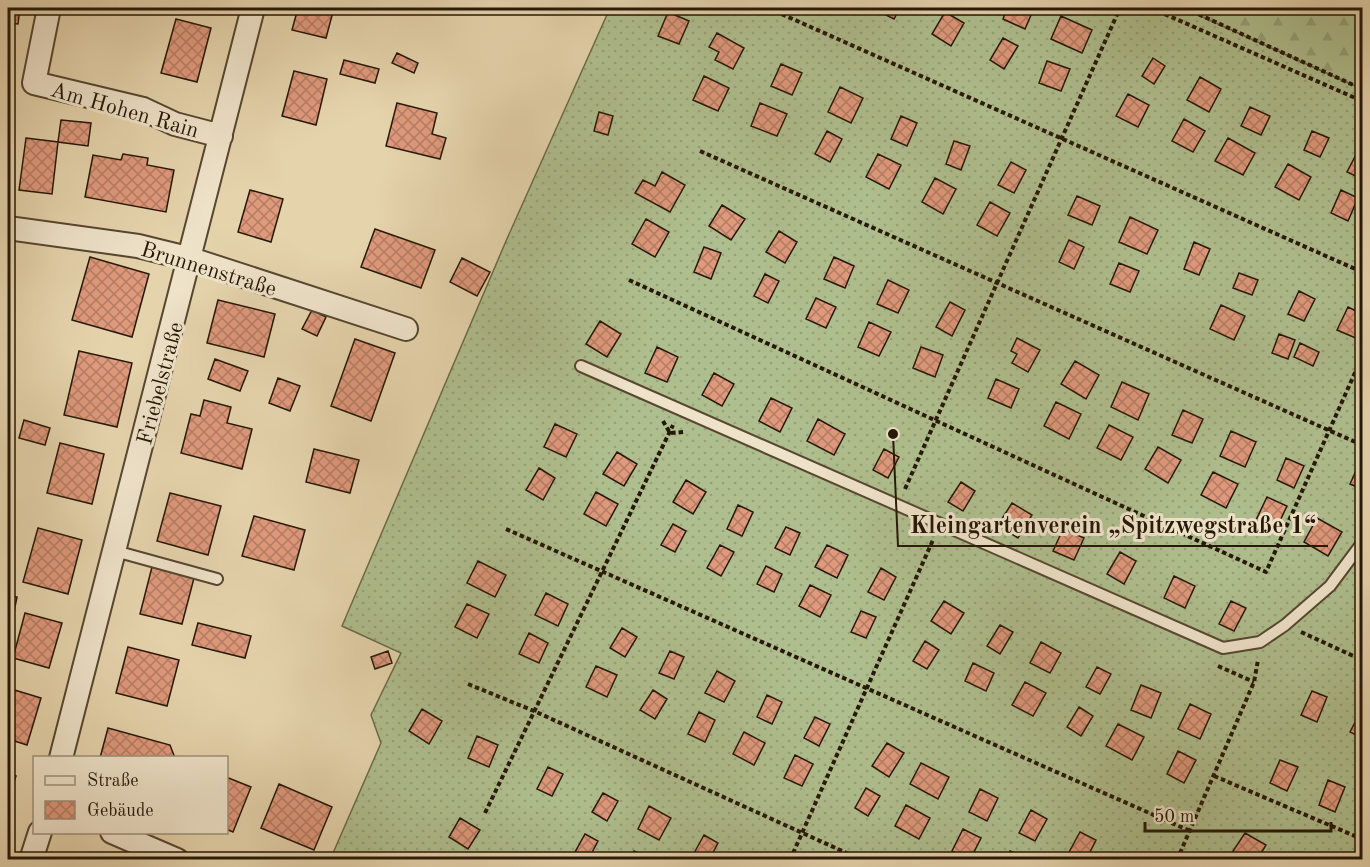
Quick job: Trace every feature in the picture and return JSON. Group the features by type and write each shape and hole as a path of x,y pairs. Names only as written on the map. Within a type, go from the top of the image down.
{"street":[{"name":"Am Hohen Rain","path":"49,8 34,83 144,110 175,124 221,136"},
{"name":"Friebelstraße","path":"62,756 253,8"},
{"name":"Brunnenstraße","path":"8,228 138,246 190,260 406,329"},
{"path":"31,860 39,834"},
{"path":"117,834 177,860"}],"lane":[{"path":"581,366 1223,648 1260,642 1285,625 1330,586 1362,543"},
{"path":"115,551 217,579"}],"path":[{"path":"768,8 1362,272"},
{"path":"898,505 1120,8"},
{"path":"1151,8 1362,101"},
{"path":"1185,8 1362,89"},
{"path":"700,150 996,284 1362,445"},
{"path":"629,280 1266,572 1362,357"},
{"path":"484,813 681,410"},
{"path":"790,860 940,525"},
{"path":"506,529 866,690 1190,831"},
{"path":"1285,625 1362,660"},
{"path":"1177,860 1254,682 1260,642"},
{"path":"468,684 534,711 862,860"},
{"path":"1214,776 1362,838"}],"green space":[{"path":"610,8 1183,8 1362,89 1362,859 330,860 381,743 371,715 401,653 342,626 506,241"},
{"path":"1183,8 1362,8 1362,89"}],"building":[{"path":"8,8 20,8 18,24 8,23"},
{"path":"298,8 334,8 326,38 292,30"},
{"path":"878,8 900,8 894,19 876,10"},
{"path":"1007,8 1034,8 1025,29 1003,19"},
{"path":"668,12 689,21 679,44 658,36"},
{"path":"945,12 964,23 951,46 932,34"},
{"path":"1061,16 1092,30 1082,53 1051,39"},
{"path":"176,19 211,28 197,82 161,73"},
{"path":"717,33 744,48 733,69 715,60 719,52 709,47"},
{"path":"1003,38 1018,46 1004,69 990,60"},
{"path":"397,53 418,63 414,73 392,63"},
{"path":"1153,58 1165,66 1154,84 1142,76"},
{"path":"344,60 379,69 375,83 340,74"},
{"path":"1047,61 1070,69 1061,91 1039,83"},
{"path":"781,64 802,73 792,95 771,86"},
{"path":"294,71 327,79 316,125 282,116"},
{"path":"704,76 729,88 718,111 693,100"},
{"path":"1200,77 1221,89 1209,112 1187,100"},
{"path":"840,87 863,98 851,123 828,112"},
{"path":"1128,94 1149,105 1138,127 1116,116"},
{"path":"397,103 437,113 432,134 446,138 440,159 386,146"},
{"path":"760,103 787,114 777,136 751,126"},
{"path":"1250,107 1270,116 1261,135 1241,126"},
{"path":"599,112 613,116 608,135 594,131"},
{"path":"901,116 917,123 907,146 891,139"},
{"path":"1184,119 1205,131 1193,152 1172,141"},
{"path":"61,120 91,123 88,146 58,142"},
{"path":"827,131 842,139 830,162 815,154"},
{"path":"1312,131 1329,138 1320,157 1304,150"},
{"path":"26,138 58,142 52,194 19,190"},
{"path":"1228,138 1255,153 1243,175 1215,161"},
{"path":"954,141 970,146 961,170 946,164"},
{"path":"1359,149 1362,151 1362,179 1347,172"},
{"path":"123,154 148,158 147,165 174,170 166,212 85,197 93,155 121,160"},
{"path":"878,154 901,165 889,189 866,177"},
{"path":"1011,162 1026,170 1014,193 998,185"},
{"path":"1288,164 1311,177 1299,200 1275,187"},
{"path":"662,172 685,185 670,212 635,193 643,180 655,186"},
{"path":"935,178 956,189 943,214 922,202"},
{"path":"250,190 283,199 271,242 238,232"},
{"path":"1341,190 1358,198 1348,221 1331,213"},
{"path":"1077,196 1100,206 1092,225 1068,215"},
{"path":"990,202 1010,213 997,236 977,225"},
{"path":"722,205 745,219 731,240 709,226"},
{"path":"1130,217 1158,230 1147,254 1119,242"},
{"path":"646,219 669,232 655,257 632,244"},
{"path":"375,229 435,250 421,288 361,267"},
{"path":"779,231 797,242 785,263 766,252"},
{"path":"1069,240 1084,247 1074,269 1059,262"},
{"path":"1194,242 1210,249 1199,275 1184,269"},
{"path":"704,247 721,253 711,279 694,272"},
{"path":"90,257 149,274 132,337 72,320"},
{"path":"834,257 854,266 845,288 824,279"},
{"path":"462,258 490,272 477,296 450,282"},
{"path":"1119,263 1139,271 1130,292 1110,284"},
{"path":"1239,273 1258,280 1252,295 1233,288"},
{"path":"765,274 779,281 768,303 754,296"},
{"path":"888,280 909,290 898,313 877,304"},
{"path":"1299,291 1315,299 1304,321 1288,314"},
{"path":"816,298 836,307 826,328 806,319"},
{"path":"218,300 275,314 264,357 207,343"},
{"path":"950,302 965,310 952,336 936,327"},
{"path":"1221,305 1245,316 1234,340 1210,329"},
{"path":"1348,307 1360,313 1356,323 1362,326 1362,330 1358,339 1337,330"},
{"path":"312,310 326,317 317,336 302,329"},
{"path":"600,321 621,334 607,357 586,344"},
{"path":"869,322 891,332 879,356 858,347"},
{"path":"1279,334 1295,340 1288,359 1272,353"},
{"path":"1017,338 1040,350 1028,372 1012,363 1017,354 1011,351"},
{"path":"355,339 395,353 371,421 331,406"},
{"path":"1300,343 1319,352 1313,366 1294,357"},
{"path":"657,347 678,357 667,382 645,373"},
{"path":"921,347 943,355 935,377 913,368"},
{"path":"79,351 132,363 117,427 64,415"},
{"path":"215,359 248,371 240,391 208,379"},
{"path":"1075,361 1099,375 1086,399 1061,384"},
{"path":"714,373 734,384 722,406 702,395"},
{"path":"278,378 300,386 290,411 269,403"},
{"path":"996,379 1019,389 1011,408 988,398"},
{"path":"1122,382 1149,394 1138,420 1111,407"},
{"path":"771,398 792,408 780,432 759,421"},
{"path":"204,400 231,407 227,423 252,429 242,469 181,453 191,414 200,416"},
{"path":"1056,402 1081,414 1069,439 1044,426"},
{"path":"1183,410 1203,419 1192,443 1172,435"},
{"path":"818,419 845,434 834,455 807,441"},
{"path":"24,420 50,428 45,445 19,438"},
{"path":"555,424 577,434 566,457 544,447"},
{"path":"1109,425 1133,437 1121,460 1097,448"},
{"path":"1231,431 1256,442 1245,467 1220,456"},
{"path":"60,443 104,454 92,504 47,493"},
{"path":"1158,447 1181,460 1168,483 1145,469"},
{"path":"314,449 359,460 350,493 306,482"},
{"path":"884,449 899,457 888,478 873,470"},
{"path":"617,452 637,464 624,486 603,474"},
{"path":"1286,458 1304,466 1294,488 1277,480"},
{"path":"1360,462 1362,463 1362,489 1350,484"},
{"path":"539,468 555,478 543,500 526,490"},
{"path":"1213,472 1238,484 1226,508 1201,495"},
{"path":"686,480 706,492 693,514 673,502"},
{"path":"961,482 975,491 963,511 948,502"},
{"path":"596,492 618,504 606,526 584,514"},
{"path":"170,493 221,506 208,555 157,541"},
{"path":"1267,497 1287,506 1276,529 1256,520"},
{"path":"1012,503 1032,515 1018,538 998,525"},
{"path":"738,505 753,512 742,536 727,529"},
{"path":"254,516 305,530 294,570 242,556"},
{"path":"1317,518 1342,532 1328,556 1304,542"},
{"path":"673,524 686,531 675,552 661,545"},
{"path":"786,527 800,533 790,555 775,548"},
{"path":"38,528 82,540 68,594 23,582"},
{"path":"1063,529 1084,538 1074,560 1053,551"},
{"path":"720,545 734,552 721,576 707,568"},
{"path":"827,545 848,555 837,578 815,567"},
{"path":"1120,552 1136,561 1124,584 1107,574"},
{"path":"478,561 506,575 495,597 467,583"},
{"path":"766,566 782,574 774,592 757,584"},
{"path":"152,567 194,578 182,624 140,614"},
{"path":"881,568 896,577 884,600 868,592"},
{"path":"1174,576 1195,586 1185,608 1164,598"},
{"path":"810,585 831,595 820,617 799,606"},
{"path":"546,593 568,604 558,626 535,615"},
{"path":"8,595 17,597 14,612 8,611"},
{"path":"944,601 964,613 951,634 931,621"},
{"path":"1231,601 1246,608 1234,631 1219,624"},
{"path":"467,604 489,614 477,638 455,627"},
{"path":"861,611 876,617 866,638 851,632"},
{"path":"25,613 62,623 49,668 13,658"},
{"path":"198,623 251,636 245,658 192,645"},
{"path":"1000,625 1013,632 1000,654 987,646"},
{"path":"622,628 637,637 625,657 610,648"},
{"path":"529,633 548,643 539,663 519,654"},
{"path":"925,641 939,650 927,669 913,661"},
{"path":"1041,642 1061,653 1050,673 1030,663"},
{"path":"128,647 179,660 167,706 116,693"},
{"path":"388,651 392,663 375,669 371,657"},
{"path":"670,651 684,657 674,679 659,673"},
{"path":"973,663 994,673 986,691 965,681"},
{"path":"596,666 617,675 607,697 586,687"},
{"path":"1097,667 1111,674 1100,694 1086,687"},
{"path":"717,671 735,681 724,702 705,693"},
{"path":"1025,682 1046,693 1033,716 1012,705"},
{"path":"1141,685 1161,693 1151,718 1131,710"},
{"path":"8,688 41,698 27,745 8,739"},
{"path":"653,690 667,699 655,719 640,710"},
{"path":"1312,691 1327,697 1317,722 1301,715"},
{"path":"767,695 782,702 772,724 757,717"},
{"path":"1190,704 1211,714 1200,739 1178,729"},
{"path":"1079,707 1093,716 1081,736 1067,727"},
{"path":"422,709 442,721 429,744 409,731"},
{"path":"699,712 715,720 705,742 688,734"},
{"path":"1360,713 1362,714 1362,738 1350,732"},
{"path":"815,717 830,724 819,746 804,738"},
{"path":"1118,724 1144,737 1132,760 1106,746"},
{"path":"108,728 170,745 174,756 101,756"},
{"path":"744,732 765,743 754,765 733,754"},
{"path":"477,736 498,745 489,767 468,758"},
{"path":"887,743 904,753 889,777 872,766"},
{"path":"1178,751 1196,760 1184,783 1167,774"},
{"path":"795,755 813,764 802,786 784,778"},
{"path":"1280,760 1298,767 1287,791 1270,783"},
{"path":"921,763 949,777 938,799 910,784"},
{"path":"548,767 563,774 552,796 537,789"},
{"path":"8,773 16,776 8,801"},
{"path":"228,778 251,787 233,832 228,830"},
{"path":"1328,780 1345,787 1335,812 1319,805"},
{"path":"279,784 332,807 314,850 261,828"},
{"path":"866,788 880,796 868,816 855,808"},
{"path":"980,789 998,798 987,821 969,812"},
{"path":"603,793 618,801 607,821 592,812"},
{"path":"906,805 930,818 919,839 895,826"},
{"path":"649,806 671,818 659,840 638,829"},
{"path":"1031,810 1047,819 1035,841 1019,833"},
{"path":"460,818 480,830 468,849 449,837"},
{"path":"963,829 981,838 970,860 952,851"},
{"path":"1080,832 1096,840 1086,860 1077,860 1068,854"},
{"path":"1245,833 1266,845 1257,860 1240,860 1231,854"},
{"path":"585,834 598,841 588,860 574,854"},
{"path":"704,835 718,843 709,860 693,855"},
{"path":"634,851 651,859 651,860 629,860"},
{"path":"1010,851 1029,858 1028,860 1007,860"}],"place":[{"name":"Kleingartenverein „Spitzwegstraße 1“","path":"893,434"}]}
